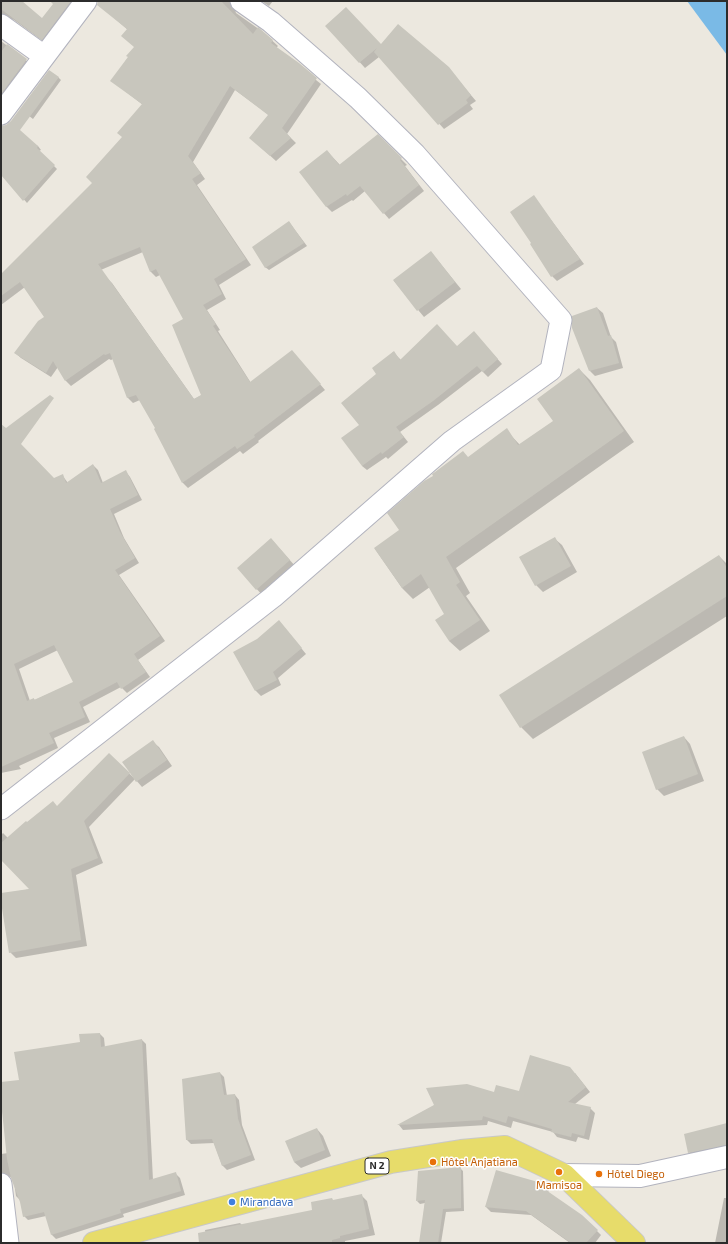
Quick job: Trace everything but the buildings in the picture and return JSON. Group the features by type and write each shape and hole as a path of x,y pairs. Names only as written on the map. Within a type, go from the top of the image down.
{"main road":[{"name":"N 2","path":"94,1243 391,1162 461,1151 506,1147 564,1176 634,1243"}],"street":[{"path":"1,114 86,1"},
{"path":"1,809 273,597 452,441 551,370 561,320 420,160 358,98 271,22 241,1"},
{"path":"1,24 44,56"},
{"path":"564,1176 640,1176 727,1157"},
{"path":"1,1184 8,1243"}],"water":[{"path":"687,1 727,1 727,55"}],"place":[{"name":"Hôtel Anjatiana","path":"433,1162"},
{"name":"Mamisoa","path":"559,1172"},
{"name":"Hôtel Diego","path":"599,1174"},
{"name":"Mirandava","path":"232,1202"}]}
